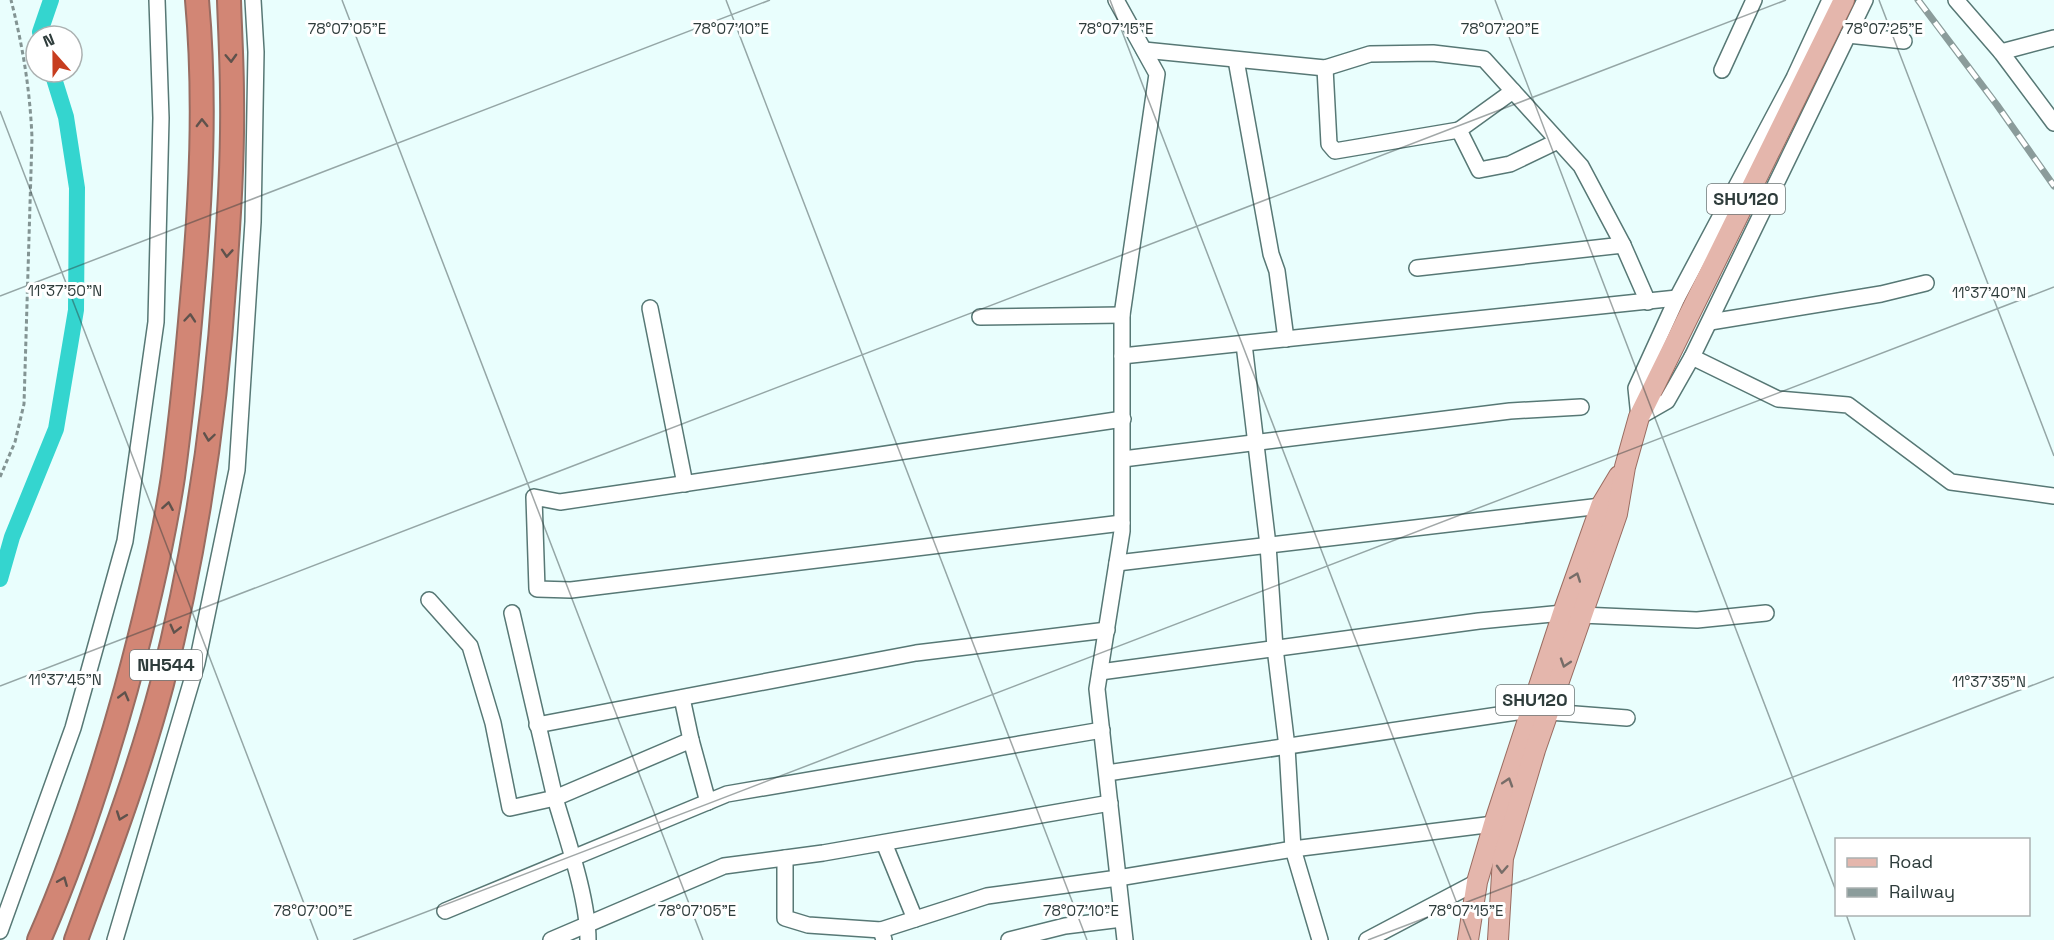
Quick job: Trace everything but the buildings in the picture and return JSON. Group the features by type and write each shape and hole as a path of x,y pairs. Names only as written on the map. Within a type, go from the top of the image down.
{"highway":[{"name":"NH544","path":"40,938 77,847 109,752 143,624 173,477 194,272 202,130 196,0"},
{"name":"NH544","path":"76,940 131,790 161,686 182,599 202,492 217,379 230,208 232,98 229,0"}],"main road":[{"name":"SHU120","path":"1468,940 1477,882 1494,824 1540,711 1572,614 1601,506 1625,467 1639,417 1844,0"},
{"path":"1572,614 1617,514 1625,467"},
{"path":"1498,940 1503,858 1535,750 1540,711"}],"street":[{"path":"1,928 73,728 125,541 156,322 161,118 157,0"},
{"path":"115,940 197,663 237,470 253,222 256,52 253,0"},
{"path":"1116,0 1157,74 1122,315 1122,523 1118,563 1097,689 1125,940"},
{"path":"1722,70 1754,0"},
{"name":"SHU120","path":"1639,417 1636,388 1677,298 1794,78 1830,0"},
{"path":"1639,417 1667,401 1692,357 1866,0"},
{"path":"1956,0 2001,52 2054,123"},
{"path":"1848,35 1904,40"},
{"path":"2001,52 2054,38"},
{"path":"1144,50 1325,68 1370,54 1433,53 1484,59 1581,166 1623,245 1648,302"},
{"path":"1236,60 1271,254 1277,271 1286,339"},
{"path":"1325,68 1329,144 1335,152 1459,130 1513,91"},
{"path":"1459,130 1479,170 1510,164 1558,141"},
{"path":"1417,268 1623,245"},
{"path":"1710,322 1881,294 1926,283"},
{"path":"1122,356 1677,298"},
{"path":"650,308 685,484"},
{"path":"980,317 1122,315"},
{"path":"1244,344 1268,545 1275,648 1287,747 1293,849 1320,940"},
{"path":"1692,357 1778,399 1848,405 1951,482 2054,496"},
{"path":"1122,459 1510,411 1581,407"},
{"path":"1122,523 571,590 537,589 534,497 560,502 1123,419"},
{"path":"1118,563 1601,506"},
{"path":"429,600 470,646 493,723 510,808 555,798 691,740"},
{"path":"512,613 555,798 573,858 588,924 588,940"},
{"path":"1100,672 1479,621 1572,614 1697,620 1766,613"},
{"path":"537,725 916,653 1107,630"},
{"path":"682,698 708,802"},
{"path":"1107,773 1540,711 1627,718"},
{"path":"445,911 727,794 1102,730"},
{"path":"551,940 724,866 884,843 1110,803"},
{"path":"785,858 785,918 808,925 882,935 915,919 987,896 1118,878 1293,849 1494,824"},
{"path":"884,843 915,919"},
{"path":"1367,940 1477,882"},
{"path":"1009,940 1065,926 1122,919"}],"path":[{"path":"0,477 15,442 24,404 32,138 30,95 20,32 11,0"}],"waterway":[{"path":"43,24 51,0"},
{"path":"0,579 12,537 56,429 76,310 77,188 66,117 56,84"}],"railway":[{"path":"1918,0 2054,186"}]}
